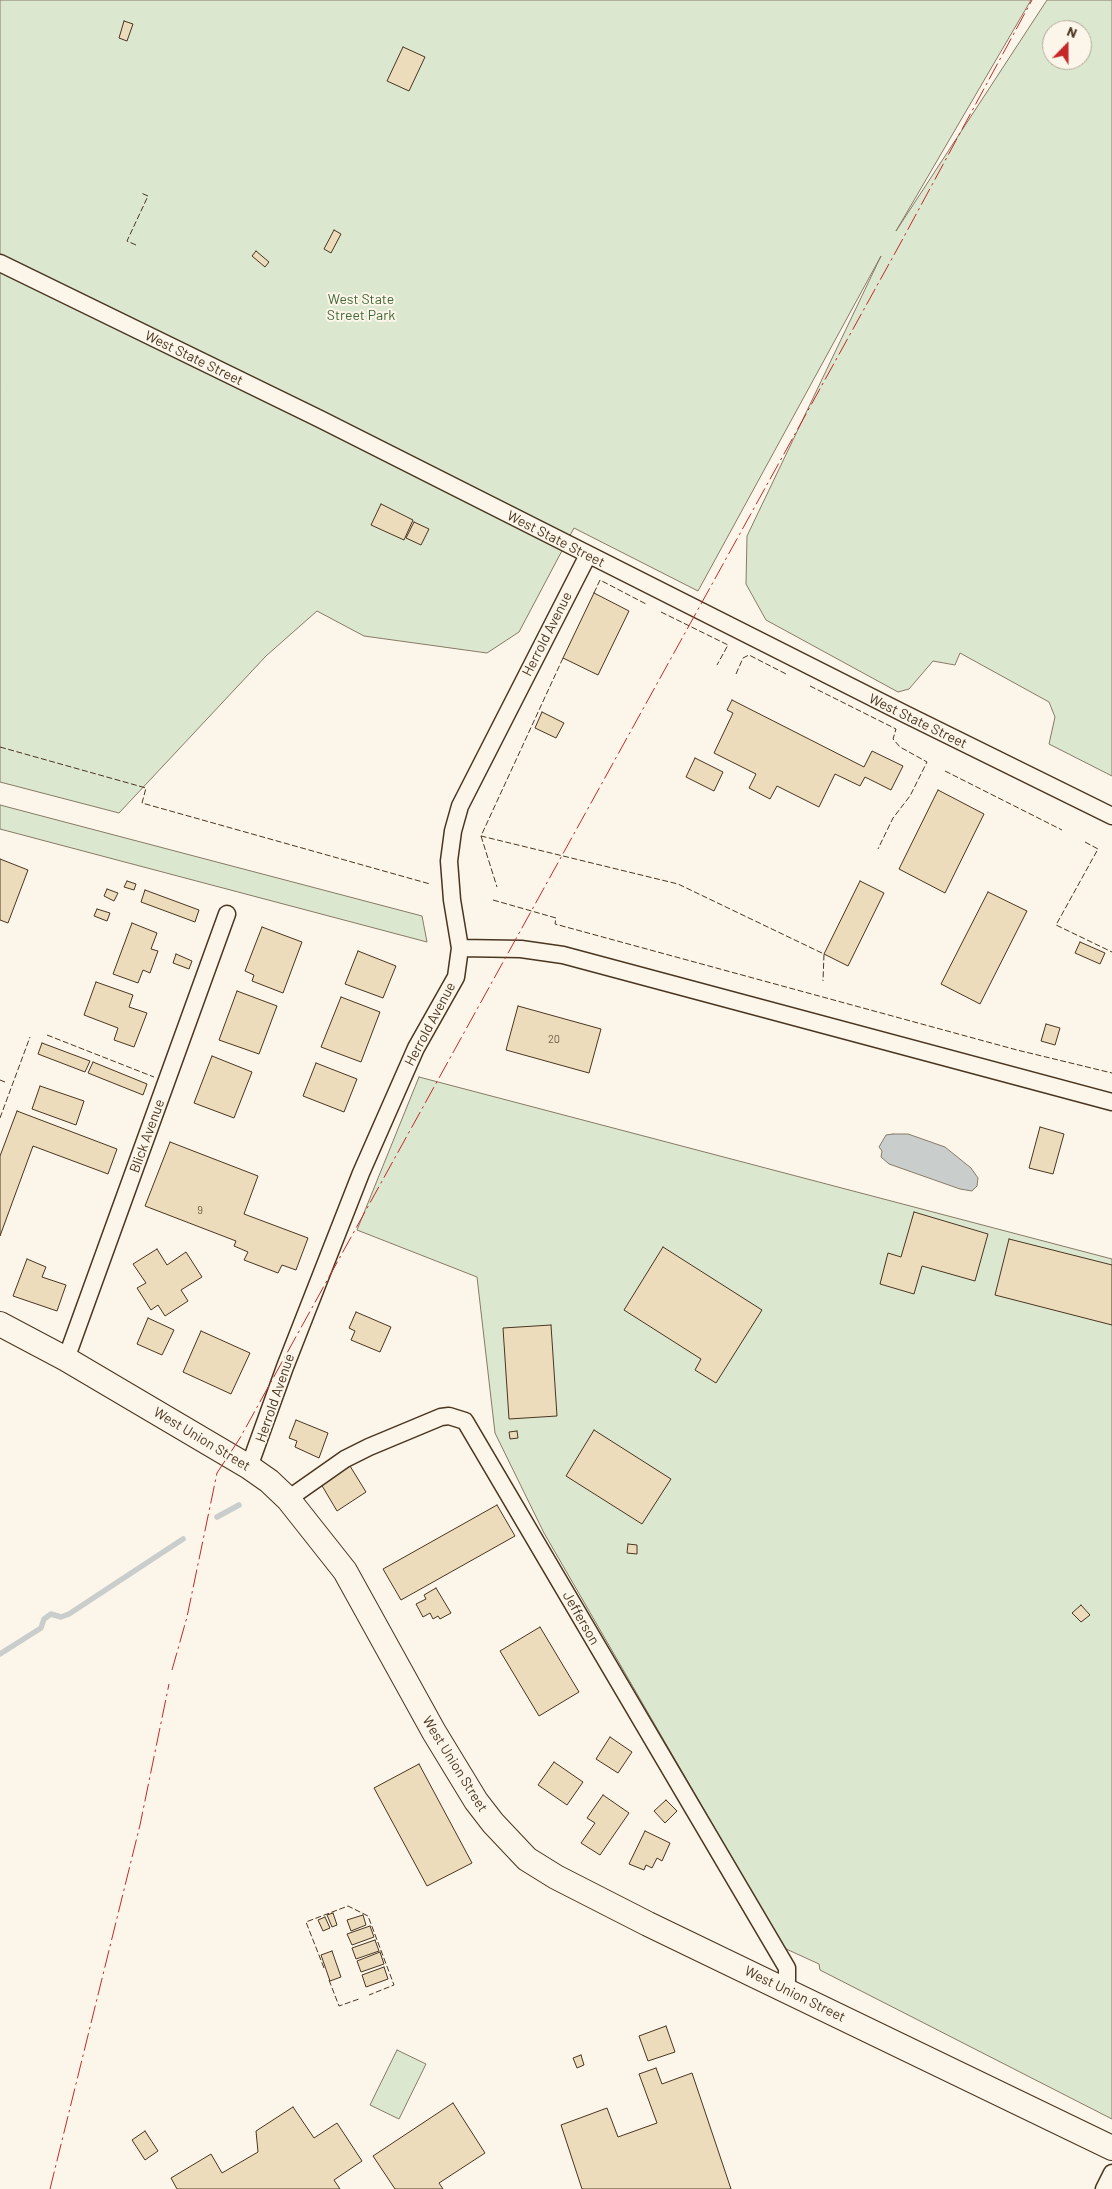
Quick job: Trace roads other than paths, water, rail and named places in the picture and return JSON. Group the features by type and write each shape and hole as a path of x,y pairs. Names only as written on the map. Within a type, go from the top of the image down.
{"main road":[{"name":"West Union Street","path":"0,1324 66,1359 249,1467 288,1499 344,1571 434,1732 476,1801 521,1853 556,1877 1112,2148"}],"street":[{"name":"West State Street","path":"0,263 320,419 1112,816"},
{"name":"Herrold Avenue","path":"249,1467 288,1360 361,1173 416,1048 456,977 460,948 452,900 449,861 453,831 460,806 588,555"},
{"name":"Blick Avenue","path":"66,1359 227,914"},
{"path":"460,948 521,949 563,955 1112,1102"},
{"name":"Jefferson","path":"288,1499 369,1447 441,1417 450,1416 464,1421 787,1968 787,1990"},
{"path":"1104,2189 1112,2173"}],"waterway":[{"path":"217,1517 239,1505"},
{"path":"0,1654 41,1628 44,1619 51,1614 61,1617 69,1614 183,1539"}],"park label":[{"name":"West State Street Park","path":"361,308"}]}
